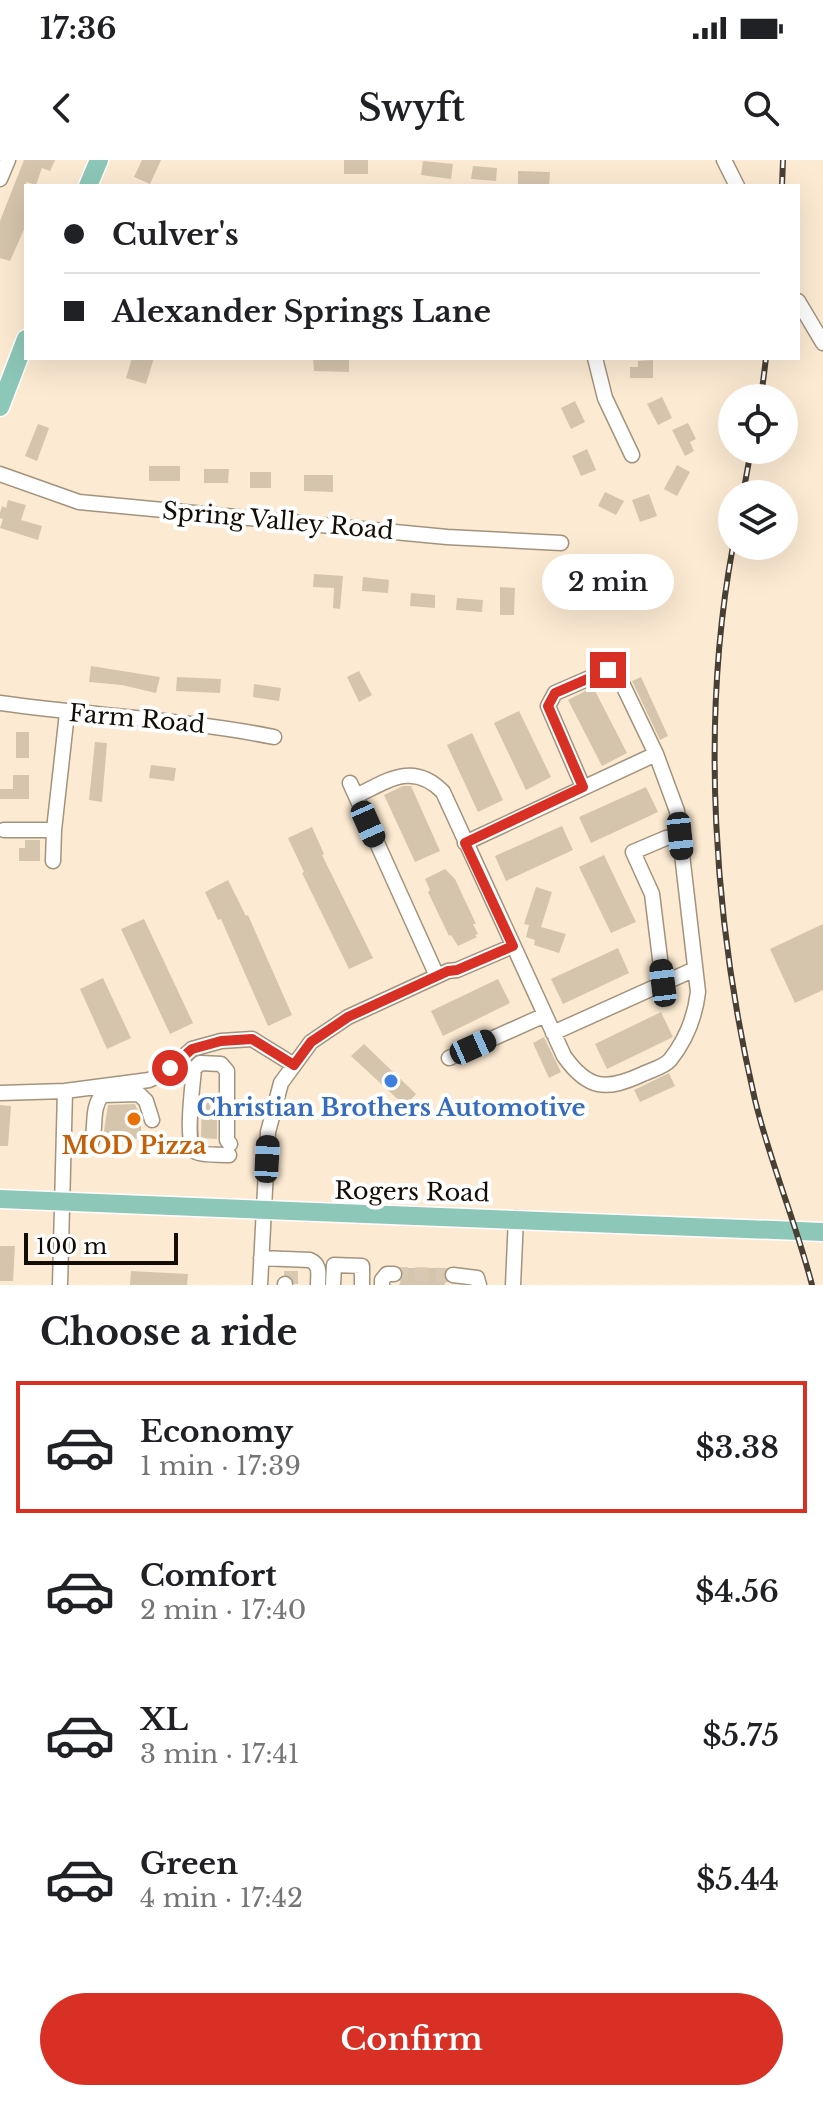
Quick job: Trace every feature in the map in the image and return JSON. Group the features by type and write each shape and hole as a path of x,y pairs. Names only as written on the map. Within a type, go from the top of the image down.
{"main road":[{"path":"89,184 99,160"},
{"path":"0,407 24,344"},
{"name":"Rogers Road","path":"0,1199 264,1212 516,1218 823,1232"}],"street":[{"path":"0,179 8,160"},
{"path":"724,160 736,184"},
{"path":"800,304 823,343"},
{"path":"596,360 605,398 632,455"},
{"name":"Spring Valley Road","path":"0,474 79,502 447,537 561,543"},
{"path":"443,974 353,789 414,775 435,783 443,792 553,1033 574,1071 590,1082 605,1087 622,1084 668,1062 689,1029 698,992 677,811 656,754 616,673 602,671 555,693 548,706 583,787"},
{"name":"Farm Road","path":"0,703 67,713 226,727 274,737"},
{"path":"53,861 67,713"},
{"path":"465,843 656,754"},
{"path":"4,830 54,830"},
{"path":"663,983 652,894 633,852 666,838 680,836"},
{"path":"260,1285 268,1132 281,1083 294,1065 311,1042 348,1017 443,974 453,963 511,942"},
{"path":"553,1033 695,969"},
{"path":"449,1058 545,1015"},
{"path":"0,1093 65,1091 149,1080 166,1072 192,1049 221,1041 252,1039 294,1065"},
{"path":"200,1063 221,1064 227,1071 229,1150 197,1152 192,1148 194,1069 200,1063"},
{"path":"60,1285 65,1091"},
{"path":"88,1148 93,1141 96,1104 102,1095 139,1094 146,1101 152,1120"},
{"path":"513,1285 516,1218"},
{"path":"261,1258 288,1275 316,1263 318,1285"},
{"path":"333,1285 334,1265 362,1266 362,1285"},
{"path":"382,1285 387,1274 394,1274"},
{"path":"453,1275 477,1278 479,1285"}],"building":[{"path":"24,160 55,160 50,171 42,168 36,184 24,184 24,230 10,261 0,258 0,221"},
{"path":"142,160 161,160 150,184 134,177"},
{"path":"344,160 368,160 368,174 344,174"},
{"path":"423,161 453,164 451,179 421,175"},
{"path":"473,166 497,168 496,181 471,179"},
{"path":"518,171 550,172 549,184 518,184"},
{"path":"131,360 153,360 146,384 126,378"},
{"path":"313,360 349,360 349,372 314,371"},
{"path":"653,360 653,378 630,378 630,367 638,367 638,361"},
{"path":"662,397 672,418 658,425 647,404"},
{"path":"575,401 585,422 571,429 561,408"},
{"path":"688,423 696,439 690,442 694,451 685,456 672,430"},
{"path":"38,424 49,428 37,461 25,456"},
{"path":"587,449 596,470 581,476 572,456"},
{"path":"677,465 690,472 677,496 664,489"},
{"path":"149,466 180,466 180,481 149,481"},
{"path":"204,469 229,469 228,483 204,483"},
{"path":"250,472 271,472 271,488 250,488"},
{"path":"304,475 333,475 333,492 304,491"},
{"path":"605,492 624,501 616,515 598,506"},
{"path":"649,494 657,516 640,522 632,500"},
{"path":"8,500 26,505 21,520 42,526 38,540 0,528 2,506 6,508"},
{"path":"314,574 343,576 340,609 333,608 334,588 313,587"},
{"path":"363,577 389,580 388,593 362,591"},
{"path":"500,587 515,588 514,615 500,615"},
{"path":"411,593 435,595 435,608 410,606"},
{"path":"457,598 483,600 482,612 456,610"},
{"path":"91,666 160,677 156,693 89,682"},
{"path":"359,671 372,695 359,702 347,677"},
{"path":"177,677 221,679 220,693 176,691"},
{"path":"641,677 668,736 660,740 632,681"},
{"path":"254,684 281,688 279,701 253,697"},
{"path":"593,687 627,753 602,766 568,700"},
{"path":"519,711 551,777 526,790 494,723"},
{"path":"16,732 29,732 29,758 16,758"},
{"path":"472,733 503,800 478,812 447,745"},
{"path":"95,742 107,743 102,802 89,800"},
{"path":"151,765 176,768 174,781 149,778"},
{"path":"13,775 29,775 29,799 0,799 0,789 13,789"},
{"path":"403,786 411,786 440,851 415,862 384,795"},
{"path":"646,787 658,812 591,843 579,817"},
{"path":"562,826 573,850 506,881 495,856"},
{"path":"312,827 322,855 373,958 349,969 288,838"},
{"path":"25,840 40,840 40,861 19,861 19,848 25,848"},
{"path":"604,855 636,922 611,933 579,867"},
{"path":"445,869 455,879 478,934 458,946 449,936 425,879"},
{"path":"228,880 248,915 292,1015 268,1026 221,919 218,920 205,892"},
{"path":"536,887 552,892 541,927 566,934 559,953 534,945 535,940 526,937 529,925 524,924"},
{"path":"144,919 193,1023 170,1034 121,929"},
{"path":"823,924 823,990 795,1003 770,949"},
{"path":"618,948 629,973 563,1004 551,979"},
{"path":"103,978 131,1038 107,1049 80,989"},
{"path":"498,979 510,1003 443,1036 431,1011"},
{"path":"661,1012 673,1037 607,1069 595,1044"},
{"path":"544,1037 561,1072 549,1078 533,1043"},
{"name":"Christian Brothers Automotive","path":"364,1044 416,1094 405,1106 351,1056"},
{"path":"669,1073 675,1086 640,1102 634,1090"},
{"path":"202,1094 217,1095 217,1139 201,1138"},
{"path":"135,1104 141,1119 141,1139 103,1137 108,1105"},
{"path":"0,1105 11,1106 8,1146 0,1146"},
{"path":"0,1246 15,1246 13,1281 0,1281"},
{"path":"402,1268 440,1268 445,1270 443,1275 446,1282 444,1285 399,1285 404,1275"},
{"path":"131,1271 188,1274 187,1285 130,1285"}],"tunnel":[{"path":"291,1271 291,1284"},
{"path":"394,1274 453,1275"}],"railway":[{"path":"782,184 783,160"},
{"path":"763,384 766,360"},
{"path":"746,480 748,464"},
{"path":"731,560 717,683 716,824 721,894 741,1033 755,1100 812,1285"}],"place":[{"name":"Christian Brothers Automotive","path":"391,1081"},
{"name":"MOD Pizza","path":"134,1119"}],"route":[{"path":"170,1068 192,1049 221,1041 252,1039 294,1065 311,1042 348,1017 448,971 513,946 465,843 583,787 548,706 555,693 608,670"}]}
